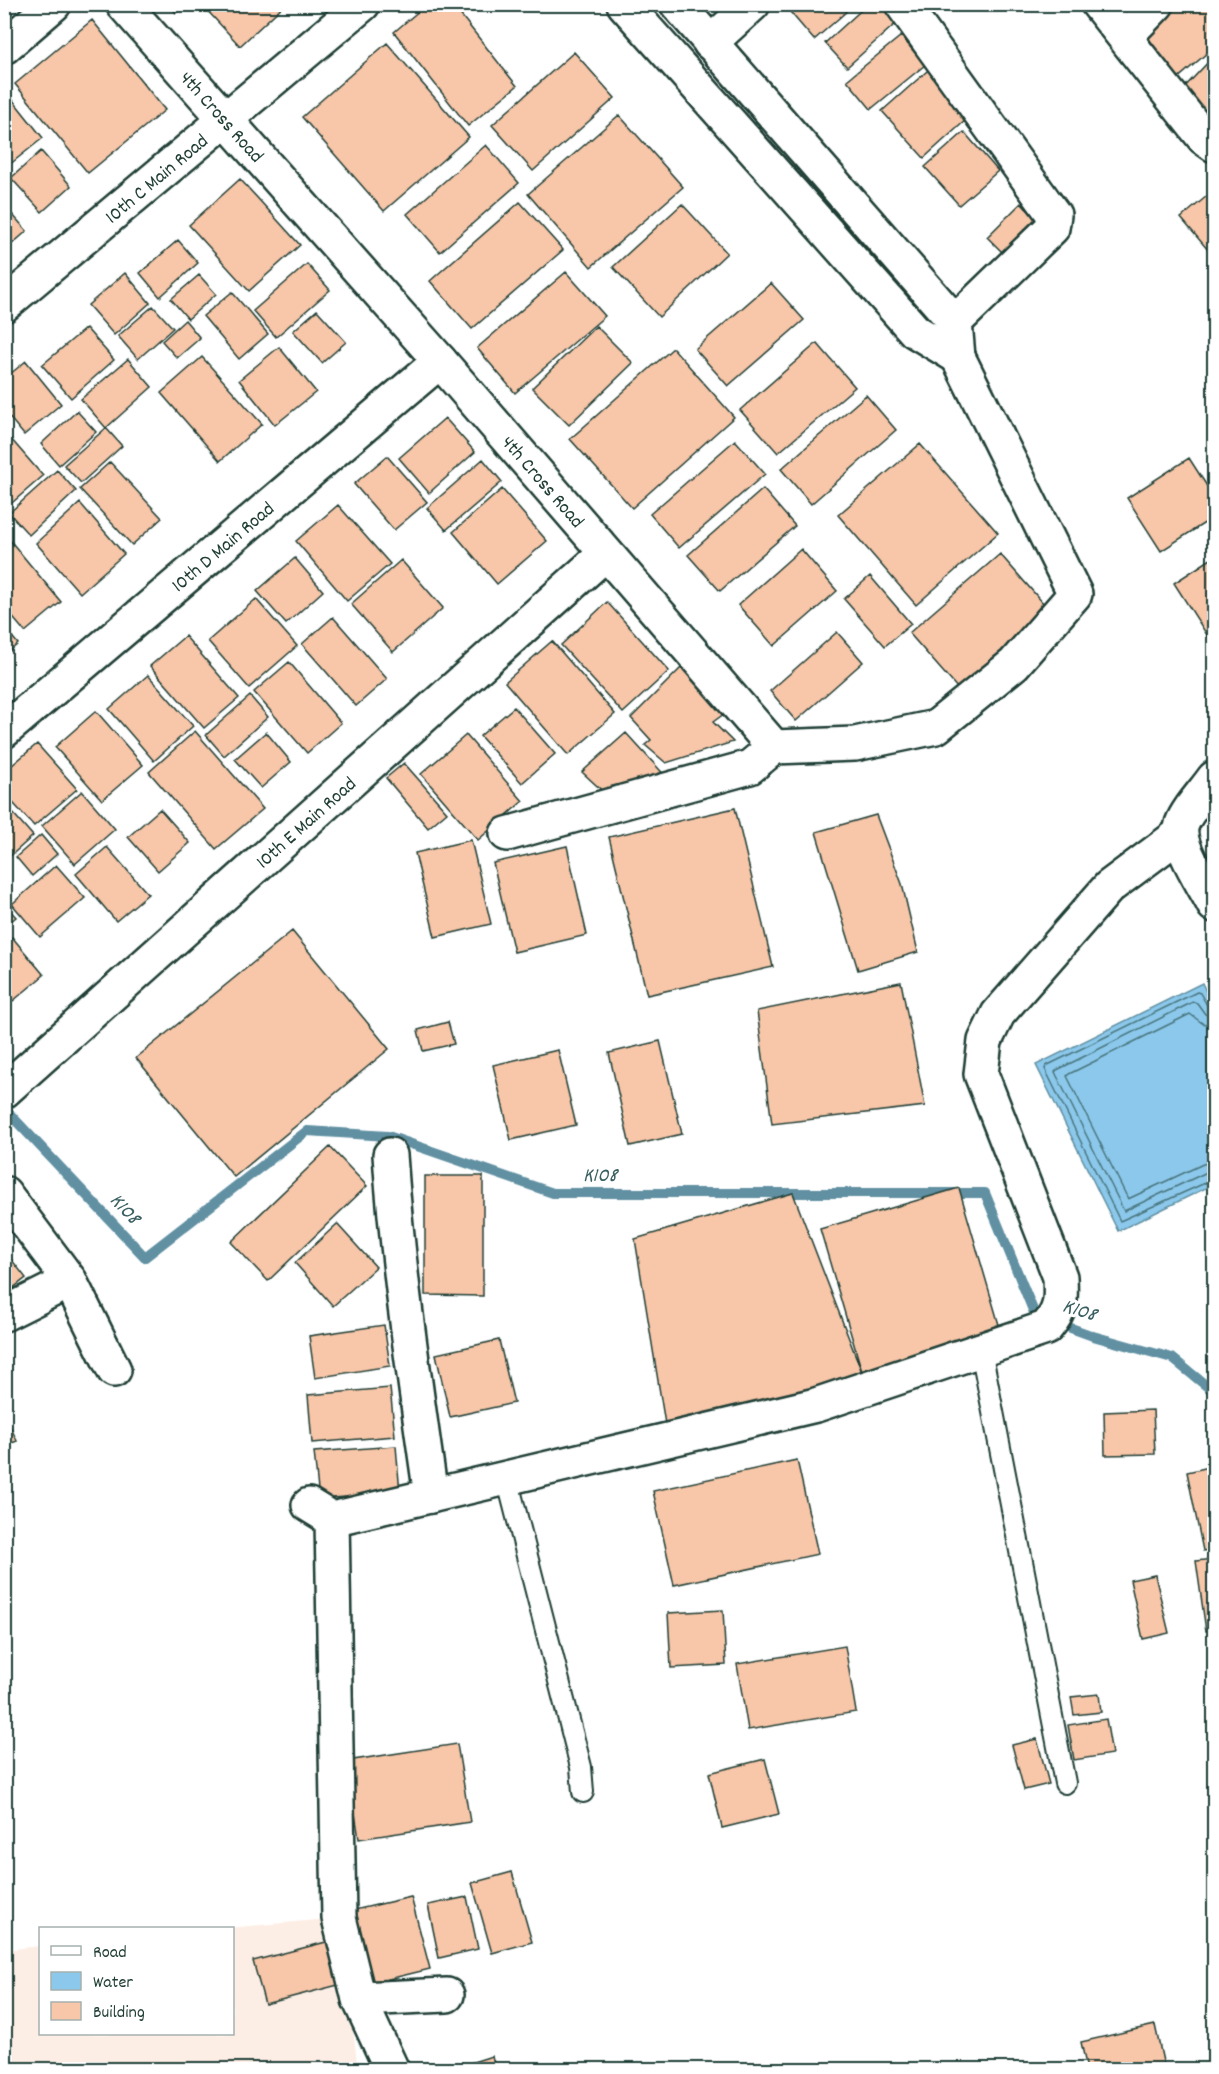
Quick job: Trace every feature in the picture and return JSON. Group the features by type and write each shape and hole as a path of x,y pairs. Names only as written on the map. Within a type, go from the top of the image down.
{"street":[{"path":"4,47 54,4"},
{"name":"4th Cross Road","path":"123,4 440,361 774,747"},
{"name":"10th C Main Road","path":"4,305 363,4"},
{"path":"624,4 915,331 958,357"},
{"path":"507,834 750,767 774,747 855,744 936,727 1014,664 1075,594 958,357 955,322 676,4"},
{"path":"710,43 753,4"},
{"path":"902,4 1054,215 1052,228 955,322"},
{"path":"1098,4 1204,138 1215,145"},
{"path":"1125,37 1157,4"},
{"name":"10th D Main Road","path":"4,731 440,361"},
{"name":"10th E Main Road","path":"4,1090 606,554"},
{"path":"1215,778 1183,822 1180,834 1183,846 1215,905"},
{"path":"392,2070 359,1999 339,1918 321,1512 431,1496 816,1405 1046,1328 1057,1314 1061,1299 1060,1276 981,1074 985,1041 998,1014 1109,888 1180,834"},
{"path":"390,1155 395,1234 431,1496"},
{"path":"4,1193 70,1281 114,1370"},
{"path":"4,1314 70,1281"},
{"path":"359,1999 447,1995"}],"lane":[{"path":"981,1350 1065,1783"},
{"path":"507,1478 581,1767 583,1792"}],"shaded area":[{"path":"339,1918 358,2069 5,2070 5,1950 39,1946 39,2035 234,2035 234,1927"}],"water":[{"path":"1202,983 1214,1008 1214,1184 1118,1231 1036,1065"}],"building":[{"path":"168,4 185,4 176,13"},
{"path":"207,4 285,4 240,46 204,7"},
{"path":"427,4 452,4 517,86 468,126 394,32"},
{"path":"787,4 840,4 846,12 814,40 785,6"},
{"path":"868,4 889,4 901,19 847,67 825,43"},
{"path":"1177,4 1205,4 1214,14 1214,47 1176,80 1148,37"},
{"path":"92,20 165,110 88,173 15,84"},
{"path":"901,36 925,65 871,109 847,80"},
{"path":"387,43 469,137 384,211 302,117"},
{"path":"574,52 615,98 533,171 492,125"},
{"path":"1214,56 1214,124 1181,91"},
{"path":"935,64 977,110 924,158 882,111"},
{"path":"8,94 43,138 4,169 4,97"},
{"path":"619,115 683,187 591,267 528,194"},
{"path":"964,132 998,171 959,205 925,167"},
{"path":"486,145 519,183 440,252 407,214"},
{"path":"41,151 71,186 42,212 11,178"},
{"path":"240,179 300,245 249,291 189,225"},
{"path":"1214,190 1214,257 1181,218"},
{"path":"520,202 563,250 472,329 430,281"},
{"path":"1021,203 1047,230 1013,263 987,237"},
{"path":"682,204 727,253 659,317 613,267"},
{"path":"4,205 27,231 4,251"},
{"path":"178,240 198,263 160,297 140,273"},
{"path":"307,264 330,290 276,337 253,311"},
{"path":"566,272 605,316 515,393 477,348"},
{"path":"125,273 150,303 114,335 88,305"},
{"path":"199,275 216,294 188,319 171,299"},
{"path":"771,283 804,320 728,386 695,349"},
{"path":"232,292 268,334 239,359 203,316"},
{"path":"153,306 173,328 138,359 118,336"},
{"path":"317,310 346,342 322,363 293,331"},
{"path":"185,320 200,338 177,358 162,341"},
{"path":"596,326 633,363 569,425 532,388"},
{"path":"86,328 114,360 71,398 42,365"},
{"path":"817,343 855,387 778,453 740,410"},
{"path":"279,347 316,392 275,425 239,380"},
{"path":"673,348 734,417 632,508 570,439"},
{"path":"202,357 262,424 220,461 161,393"},
{"path":"128,359 152,387 106,428 81,399"},
{"path":"26,361 61,404 24,435 4,411 4,379"},
{"path":"866,395 896,430 811,504 781,469"},
{"path":"77,411 96,432 59,465 41,444"},
{"path":"445,418 475,452 429,493 399,458"},
{"path":"106,428 122,446 81,483 64,465"},
{"path":"4,431 43,476 6,508 4,506"},
{"path":"735,440 765,474 679,548 650,514"},
{"path":"920,444 998,533 916,605 838,515"},
{"path":"387,456 427,502 394,530 354,484"},
{"path":"1189,458 1214,497 1214,517 1161,551 1127,498"},
{"path":"483,459 502,482 446,530 427,508"},
{"path":"110,462 162,518 132,545 80,489"},
{"path":"57,470 76,491 29,535 9,513"},
{"path":"502,489 547,541 497,584 453,532"},
{"path":"763,489 795,526 720,591 688,555"},
{"path":"80,503 124,554 80,593 36,543"},
{"path":"338,505 390,564 347,601 296,541"},
{"path":"8,538 61,602 25,632 4,607 4,541"},
{"path":"801,549 837,591 774,646 738,605"},
{"path":"1000,554 1050,611 959,690 909,633"},
{"path":"1214,557 1214,646 1174,583"},
{"path":"295,558 323,591 286,624 257,591"},
{"path":"401,560 443,608 393,652 351,604"},
{"path":"870,576 911,624 885,646 844,599"},
{"path":"256,599 297,646 249,688 208,641"},
{"path":"607,602 669,671 623,713 561,645"},
{"path":"333,617 387,679 356,706 302,644"},
{"path":"4,627 18,644 4,656"},
{"path":"837,632 863,662 796,721 770,691"},
{"path":"185,636 239,698 204,728 150,666"},
{"path":"552,641 615,714 568,755 505,682"},
{"path":"289,662 341,723 307,753 254,692"},
{"path":"683,666 728,711 713,722 733,742 666,763 645,745 651,740 631,718"},
{"path":"148,675 193,726 154,761 109,709"},
{"path":"250,696 268,717 224,756 206,735"},
{"path":"514,707 555,754 522,783 480,736"},
{"path":"96,711 143,765 102,800 55,747"},
{"path":"195,731 263,809 216,849 149,772"},
{"path":"266,732 291,762 261,788 235,759"},
{"path":"626,733 670,781 609,797 582,772"},
{"path":"466,735 523,801 478,840 421,774"},
{"path":"37,744 77,789 34,826 4,793 4,772"},
{"path":"404,763 447,812 428,828 386,778"},
{"path":"82,791 115,829 75,864 42,826"},
{"path":"4,803 33,836 7,859 4,856"},
{"path":"735,808 773,967 647,995 609,837"},
{"path":"160,809 190,843 158,871 128,837"},
{"path":"876,815 902,884 918,952 858,970 816,832"},
{"path":"41,835 57,854 32,876 16,857"},
{"path":"471,840 491,924 435,937 415,853"},
{"path":"567,846 587,935 514,952 493,863"},
{"path":"107,847 148,894 116,921 76,874"},
{"path":"56,865 85,898 40,937 12,904"},
{"path":"4,904 16,917 4,927"},
{"path":"292,931 389,1049 234,1177 136,1058"},
{"path":"12,937 44,975 13,1001 4,991 4,943"},
{"path":"901,982 925,1106 772,1124 757,1011"},
{"path":"448,1022 454,1044 423,1051 418,1030"},
{"path":"660,1041 682,1134 630,1146 609,1053"},
{"path":"558,1050 576,1125 511,1140 493,1065"},
{"path":"330,1147 367,1186 268,1281 231,1242"},
{"path":"425,1176 483,1176 483,1296 425,1295"},
{"path":"959,1188 1002,1335 863,1375 820,1229"},
{"path":"793,1193 863,1375 666,1430 635,1239"},
{"path":"337,1224 376,1267 333,1306 295,1263"},
{"path":"4,1250 26,1278 4,1295"},
{"path":"384,1325 390,1366 315,1378 309,1336"},
{"path":"499,1340 514,1403 450,1417 436,1354"},
{"path":"390,1388 395,1436 312,1443 308,1395"},
{"path":"1153,1410 1155,1454 1105,1455 1104,1412"},
{"path":"4,1412 17,1441 4,1446"},
{"path":"396,1446 400,1493 319,1499 314,1452"},
{"path":"797,1460 818,1554 674,1585 653,1491"},
{"path":"1214,1466 1214,1549 1203,1551 1187,1472"},
{"path":"1214,1559 1214,1630 1206,1631 1196,1561"},
{"path":"1155,1575 1169,1633 1143,1639 1130,1580"},
{"path":"723,1610 726,1665 671,1668 668,1613"},
{"path":"845,1646 856,1712 748,1730 737,1664"},
{"path":"1099,1694 1101,1712 1074,1715 1071,1697"},
{"path":"1106,1719 1112,1754 1074,1760 1068,1725"},
{"path":"1037,1739 1049,1784 1024,1790 1012,1745"},
{"path":"457,1744 470,1822 359,1839 347,1761"},
{"path":"765,1759 779,1814 722,1828 709,1773"},
{"path":"512,1872 532,1942 492,1953 472,1883"},
{"path":"411,1897 430,1969 368,1984 350,1911"},
{"path":"467,1897 478,1949 439,1958 428,1905"},
{"path":"330,1941 342,1984 265,2004 253,1961"},
{"path":"1155,2025 1164,2066 1147,2070 1087,2070 1081,2042"},
{"path":"492,2056 496,2070 448,2070"}],"waterway":[{"name":"K108","path":"4,1108 145,1257 307,1131 388,1136 553,1193 985,1193 1035,1315 1093,1336 1172,1358 1214,1392"}]}
